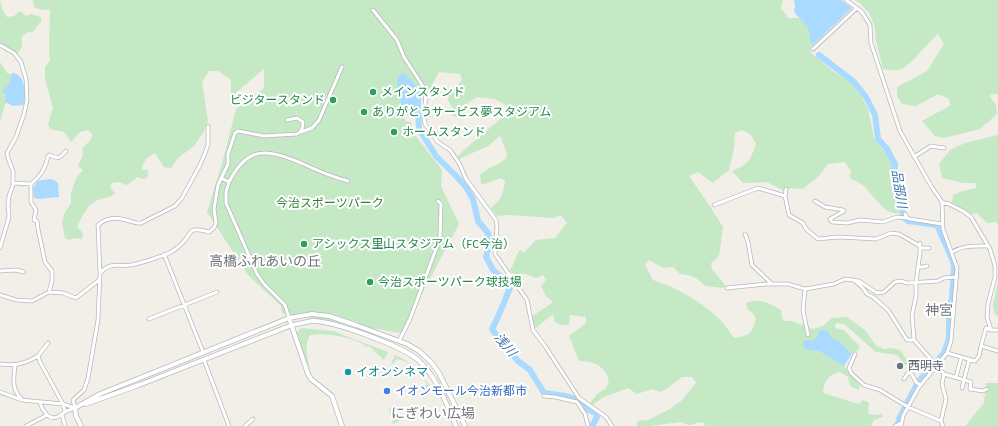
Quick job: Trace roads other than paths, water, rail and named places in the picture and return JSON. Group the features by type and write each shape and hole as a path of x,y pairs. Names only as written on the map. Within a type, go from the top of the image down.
{"street":[{"path":"846,0 866,17 870,25 870,43 900,131 931,186 942,202 943,230 957,268 951,342 947,353 920,386 908,407 901,425 895,426"},
{"path":"813,49 857,8"},
{"path":"373,10 397,40 407,62 426,91 425,124 438,142 450,150 459,163 466,179 496,220 495,254 527,300 533,330 579,398 606,417 612,426"},
{"path":"0,45 14,53 21,62 26,79 27,100 26,108 16,137 7,153 13,171 13,183 9,196 9,217 0,248"},
{"path":"100,273 110,265 130,265 172,251 186,240 191,231 195,229 209,232 214,228 216,223 216,195 220,178 228,164 228,154 235,133 238,131 264,136 297,134 312,128 319,120 342,67"},
{"path":"287,120 297,118 302,122 303,126 301,132"},
{"path":"81,426 76,416 73,400 84,390 88,378 98,320 100,273 98,225 112,218 124,219 137,224 175,206 182,198 200,165 208,145 208,126"},
{"path":"914,156 931,146 944,148"},
{"path":"13,183 32,184 38,179 44,169 49,155 60,158 66,151"},
{"path":"342,426 332,396 311,379 308,374 285,305 264,284 254,267 226,203 226,192 234,172 242,162 254,155 262,153 281,155 348,181"},
{"path":"220,178 229,182"},
{"path":"32,184 31,204 36,208 34,220 38,221 38,229 45,262 52,271 52,280 49,292"},
{"path":"714,205 758,188 785,196"},
{"path":"786,189 785,196 789,215 803,223 806,229 818,239 838,237 876,240 891,233 899,234 920,246 929,248"},
{"path":"399,341 410,318 440,239 441,204 438,201"},
{"path":"815,201 825,207 844,211 830,219 832,222 846,223 860,220 883,222 897,217 906,217 942,224"},
{"path":"942,202 963,211 971,217 990,250 995,266 995,277 988,304 987,317 991,330"},
{"path":"744,234 752,265 772,284"},
{"path":"920,246 916,296 912,315 914,340 944,374 971,382 970,388 983,391 987,389"},
{"path":"952,252 967,246 988,246"},
{"path":"164,254 203,352"},
{"path":"918,267 927,266"},
{"path":"0,275 0,270 16,270 24,272"},
{"path":"727,288 766,284 788,284 805,289 834,284 845,279 853,279 859,280 877,293 884,292 895,282 901,281 908,283 938,281 944,278 957,277"},
{"path":"853,279 867,294 873,297 888,310 907,340 914,340"},
{"path":"0,295 16,300 32,301 49,292 63,293 76,298 100,280"},
{"path":"805,289 803,310 808,335"},
{"path":"149,319 217,292"},
{"path":"40,402 47,415 50,418 55,418 100,394 203,352 290,318 312,314 329,316 356,325 407,344 418,351 431,362 439,373 465,426"},
{"path":"0,392 23,400 63,404 74,408 139,385 292,325 312,321 327,323 349,329 402,350 418,360 431,375 441,392 456,426"},
{"path":"947,353 975,361 978,359 986,328 998,330"},
{"path":"0,364 15,365 26,363 38,356 48,343"},
{"path":"981,346 998,351"},
{"path":"854,354 849,368 851,373 864,385 888,394 908,407 941,421"},
{"path":"38,356 63,404 65,426"},
{"path":"956,377 961,358"},
{"path":"204,360 228,426"},
{"path":"962,388 968,360"},
{"path":"15,365 15,390 23,400"},
{"path":"904,379 908,373 912,373 916,382 920,386"},
{"path":"943,426 941,421 946,399 942,384 944,374"},
{"path":"544,396 577,402 585,414 588,426"},
{"path":"577,402 579,398"},
{"path":"26,426 47,415"},
{"path":"245,426 252,419"}],"water":[{"path":"794,0 841,0 852,8 812,46 808,27 794,12"},
{"path":"14,73 21,78 23,82 25,96 23,105 13,106 6,102 6,94 2,91 10,83 11,74"},
{"path":"402,73 409,78 419,90 421,97 420,113 403,116 397,79"},
{"path":"49,179 58,183 59,197 37,199 34,197 33,189 37,181"},
{"path":"824,330 829,332 830,337 838,340 852,353 844,366 819,351 804,349 803,344 805,340 813,340 817,338 818,332"}],"waterway":[{"name":"品部川","path":"819,55 854,82 866,97 875,115 878,139 887,149 895,164 894,174 902,196 903,217 908,221 937,225 953,261 952,299 949,308 949,338 944,353 918,382 899,419 898,426"},
{"name":"浅川","path":"418,108 419,129 436,156 466,187 473,199 478,221 488,233 490,241 486,257 493,270 503,278 510,288 492,329 518,361 530,370 544,393 576,399 586,409 596,413 597,417 592,426"}],"place":[{"name":"メインスタンド","path":"373,92"},
{"name":"ビジタースタンド","path":"333,100"},
{"name":"ありがとうサービス夢スタジアム","path":"364,112"},
{"name":"ホームスタンド","path":"394,132"},
{"name":"アシックス里山スタジアム（FC今治）","path":"304,244"},
{"name":"今治スポーツパーク球技場","path":"370,282"},
{"name":"西明寺","path":"900,366"},
{"name":"イオンシネマ","path":"348,372"},
{"name":"イオンモール今治新都市","path":"387,391"}],"district":[{"name":"高橋ふれあいの丘","path":"265,262"},
{"name":"神宮","path":"939,311"},
{"name":"にぎわい広場","path":"433,414"}],"park label":[{"name":"今治スポーツパーク","path":"330,203"}]}
